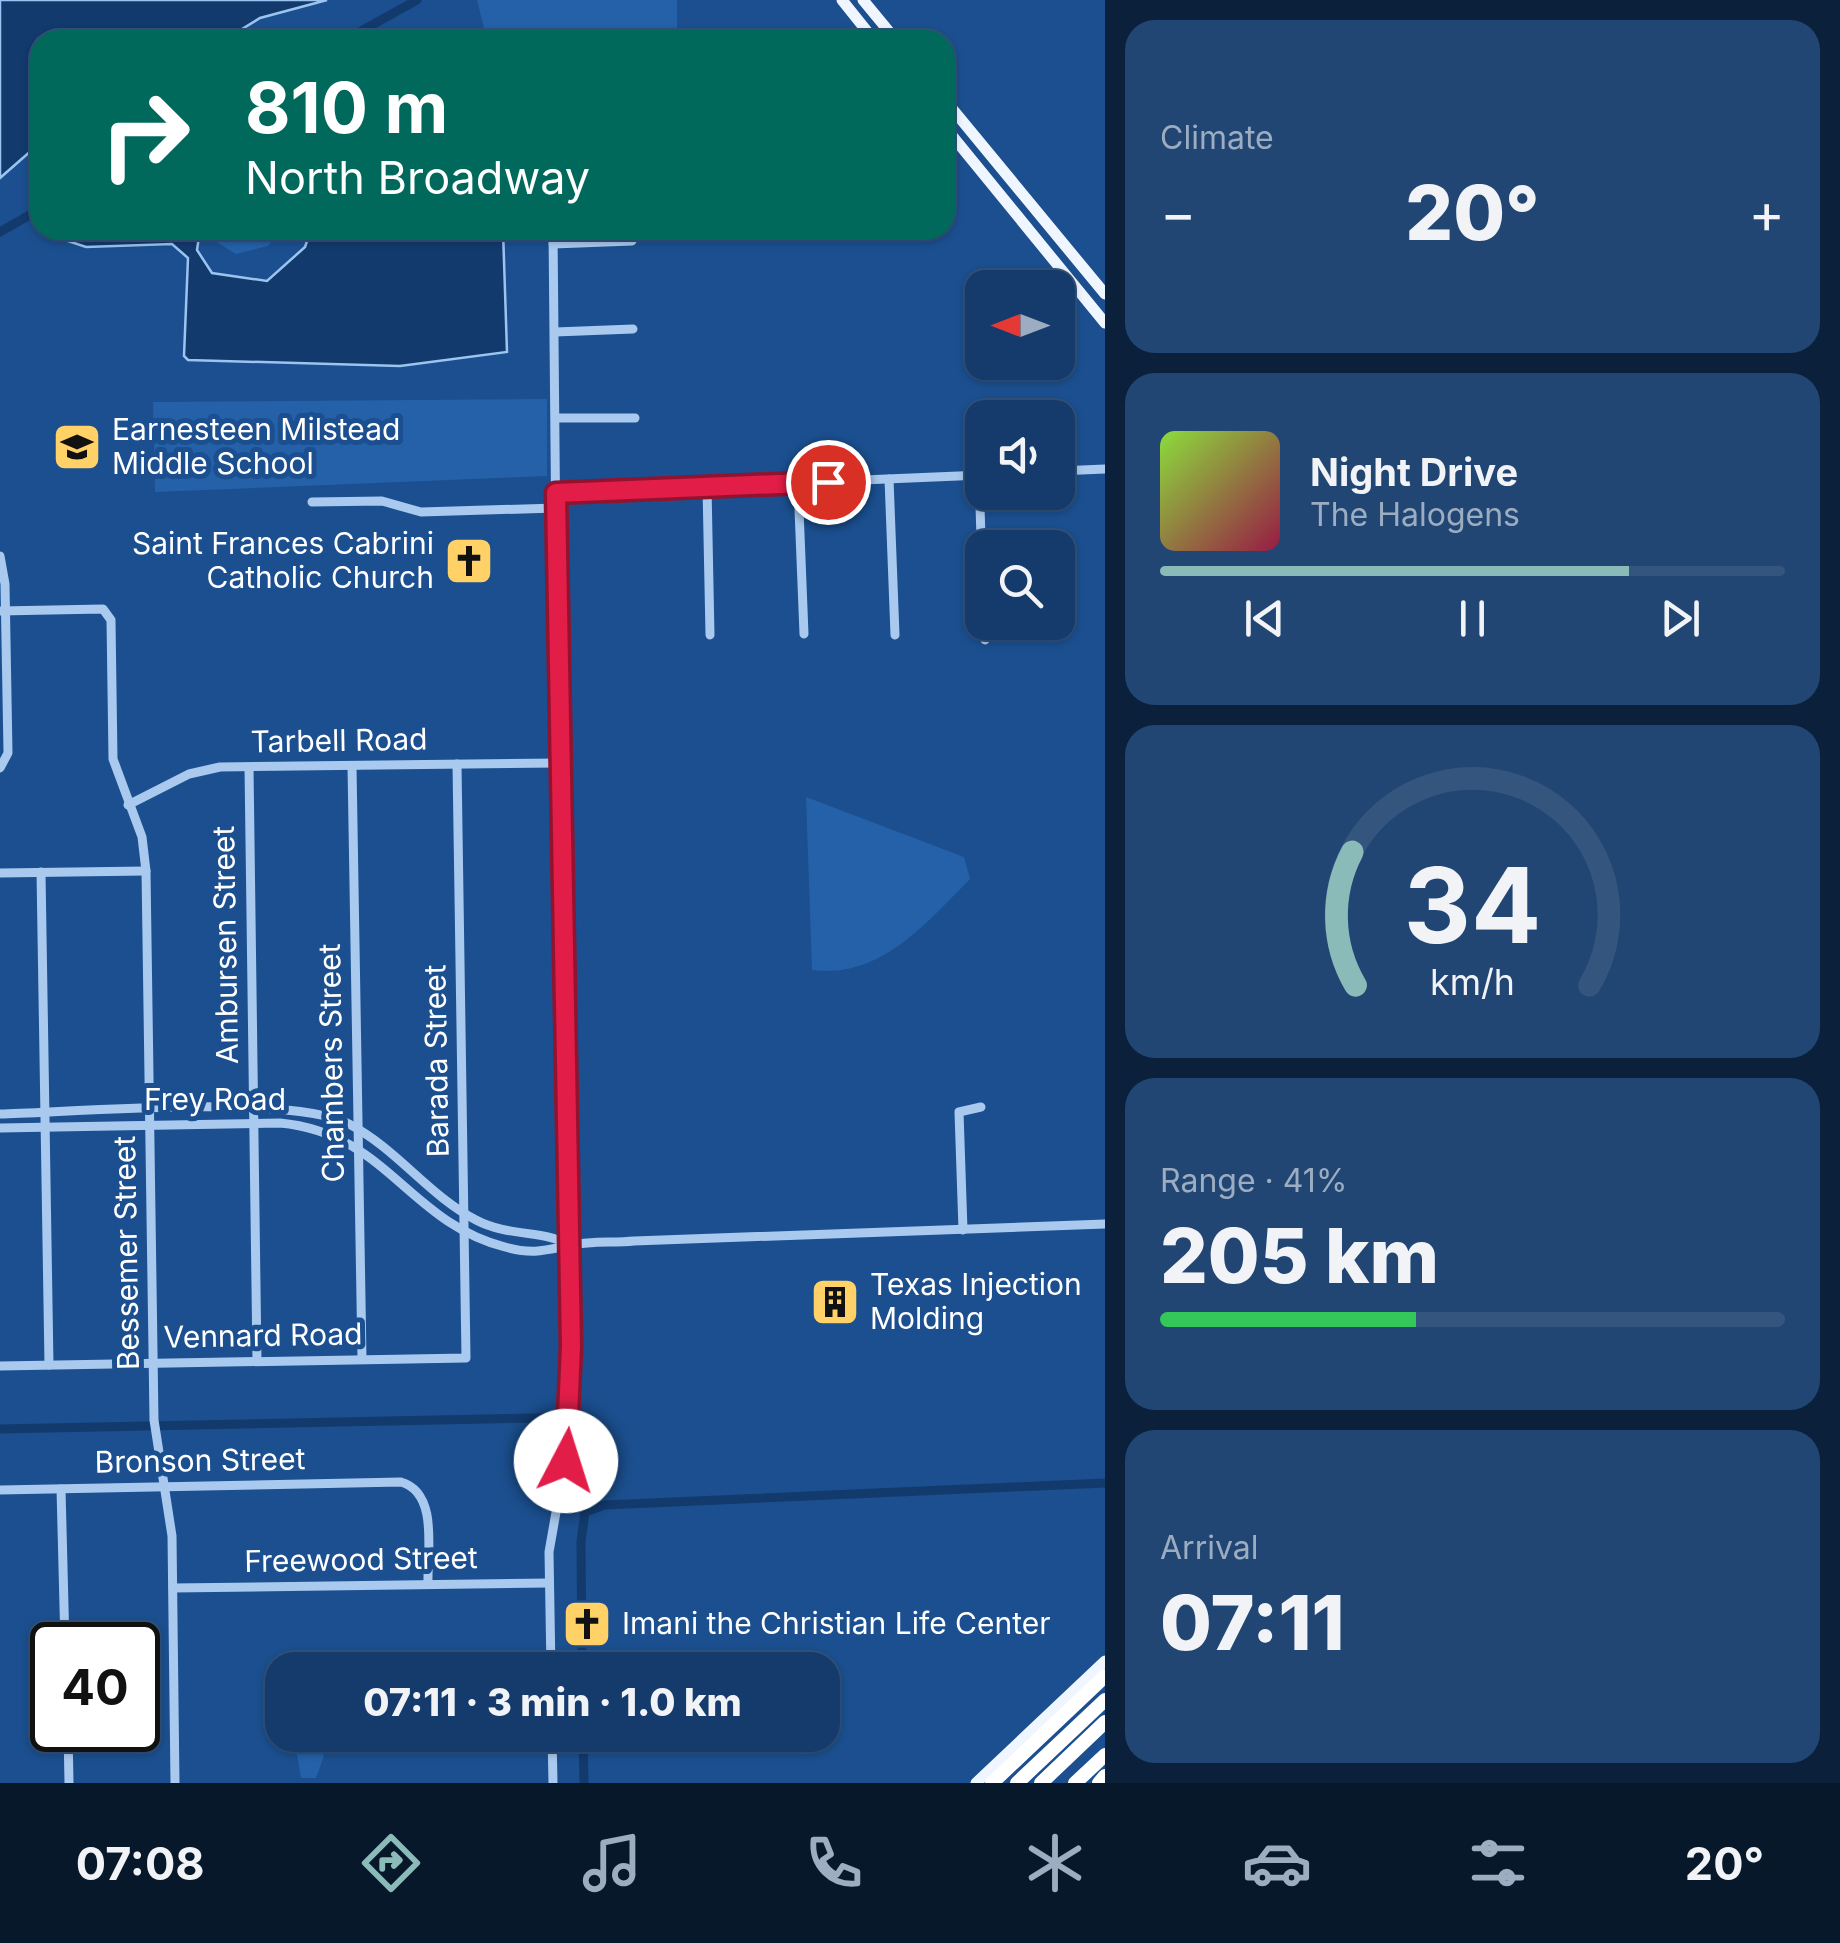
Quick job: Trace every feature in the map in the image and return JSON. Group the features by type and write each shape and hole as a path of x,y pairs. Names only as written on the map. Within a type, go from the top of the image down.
{"highway":[{"path":"992,1783 1105,1676"},
{"path":"1017,1783 1105,1700"},
{"path":"1041,1783 1105,1722"},
{"path":"1076,1783 1105,1755"},
{"path":"1099,1783 1105,1776"}],"main road":[{"path":"842,0 866,30"},
{"path":"863,0 888,30"},
{"path":"955,115 1105,294"},
{"path":"955,139 1061,270"},
{"path":"1011,208 1026,196"},
{"path":"1073,270 1080,264"},
{"path":"1075,287 1105,324"},
{"path":"976,1783 1105,1661"}],"street":[{"path":"551,1652 549,1552 571,1427 553,240"},
{"path":"553,244 632,241"},
{"path":"554,332 633,328"},
{"path":"556,418 635,418"},
{"path":"1075,470 1105,468"},
{"path":"556,493 965,476"},
{"path":"889,479 894,636"},
{"path":"798,484 804,634"},
{"path":"707,488 710,634"},
{"path":"312,502 382,501 421,512 556,508"},
{"path":"0,556 8,753 2,768"},
{"name":"Bessemer Street","path":"3,611 103,609 110,620 113,759 142,836 146,870 154,1420 172,1536 175,1783"},
{"name":"Tarbell Road","path":"128,805 188,774 249,767 558,763"},
{"name":"Barada Street","path":"457,764 466,1358"},
{"name":"Chambers Street","path":"352,766 362,1360"},
{"name":"Ambursen Street","path":"249,767 258,1361"},
{"path":"0,873 146,870"},
{"path":"41,872 50,1365"},
{"path":"963,1230 959,1112 981,1107"},
{"name":"Frey Road","path":"0,1114 254,1109 322,1115 358,1130 464,1214 501,1231 558,1238 570,1245"},
{"name":"Frey Road","path":"0,1128 254,1124 315,1129 378,1159 422,1203 464,1234 524,1251 555,1252 570,1245 1105,1224"},
{"name":"Vennard Road","path":"0,1366 466,1358"},
{"name":"Bronson Street","path":"0,1490 401,1482 417,1489 426,1504 428,1584"},
{"path":"61,1489 64,1622"},
{"name":"Freewood Street","path":"173,1588 549,1584"},
{"path":"68,1752 69,1783"},
{"path":"552,1752 553,1783"}],"shaded area":[{"path":"0,0 327,0 260,18 240,30 30,30 30,152 0,178"},
{"path":"477,0 677,0 677,30 484,30"},
{"path":"198,240 197,250 212,273 267,281 305,247 307,240 503,240 507,352 400,366 188,360 184,356 188,258 172,244 86,247 68,241"},
{"path":"273,240 268,246 236,254 215,241"},
{"path":"547,399 547,476 155,492 153,402"},
{"path":"806,797 964,857 970,879 918,930 880,957 837,971 812,970"},
{"path":"297,1752 321,1752 324,1756 316,1778 301,1778"}],"waterway":[{"path":"363,30 417,0"},
{"path":"0,232 30,215"},
{"path":"0,1429 584,1417 590,1429 580,1505 585,1512 581,1541 582,1652"},
{"path":"585,1512 605,1505 1105,1483"},
{"path":"583,1752 584,1783"}],"place":[{"name":"Earnesteen Milstead Middle School","path":"77,447"},
{"name":"Saint Frances Cabrini Catholic Church","path":"469,561"},
{"name":"Texas Injection Molding","path":"835,1302"},
{"name":"Imani the Christian Life Center","path":"587,1624"}],"route":[{"path":"566,1461 571,1427 570,1245 558,763 556,493 828,482"}]}
